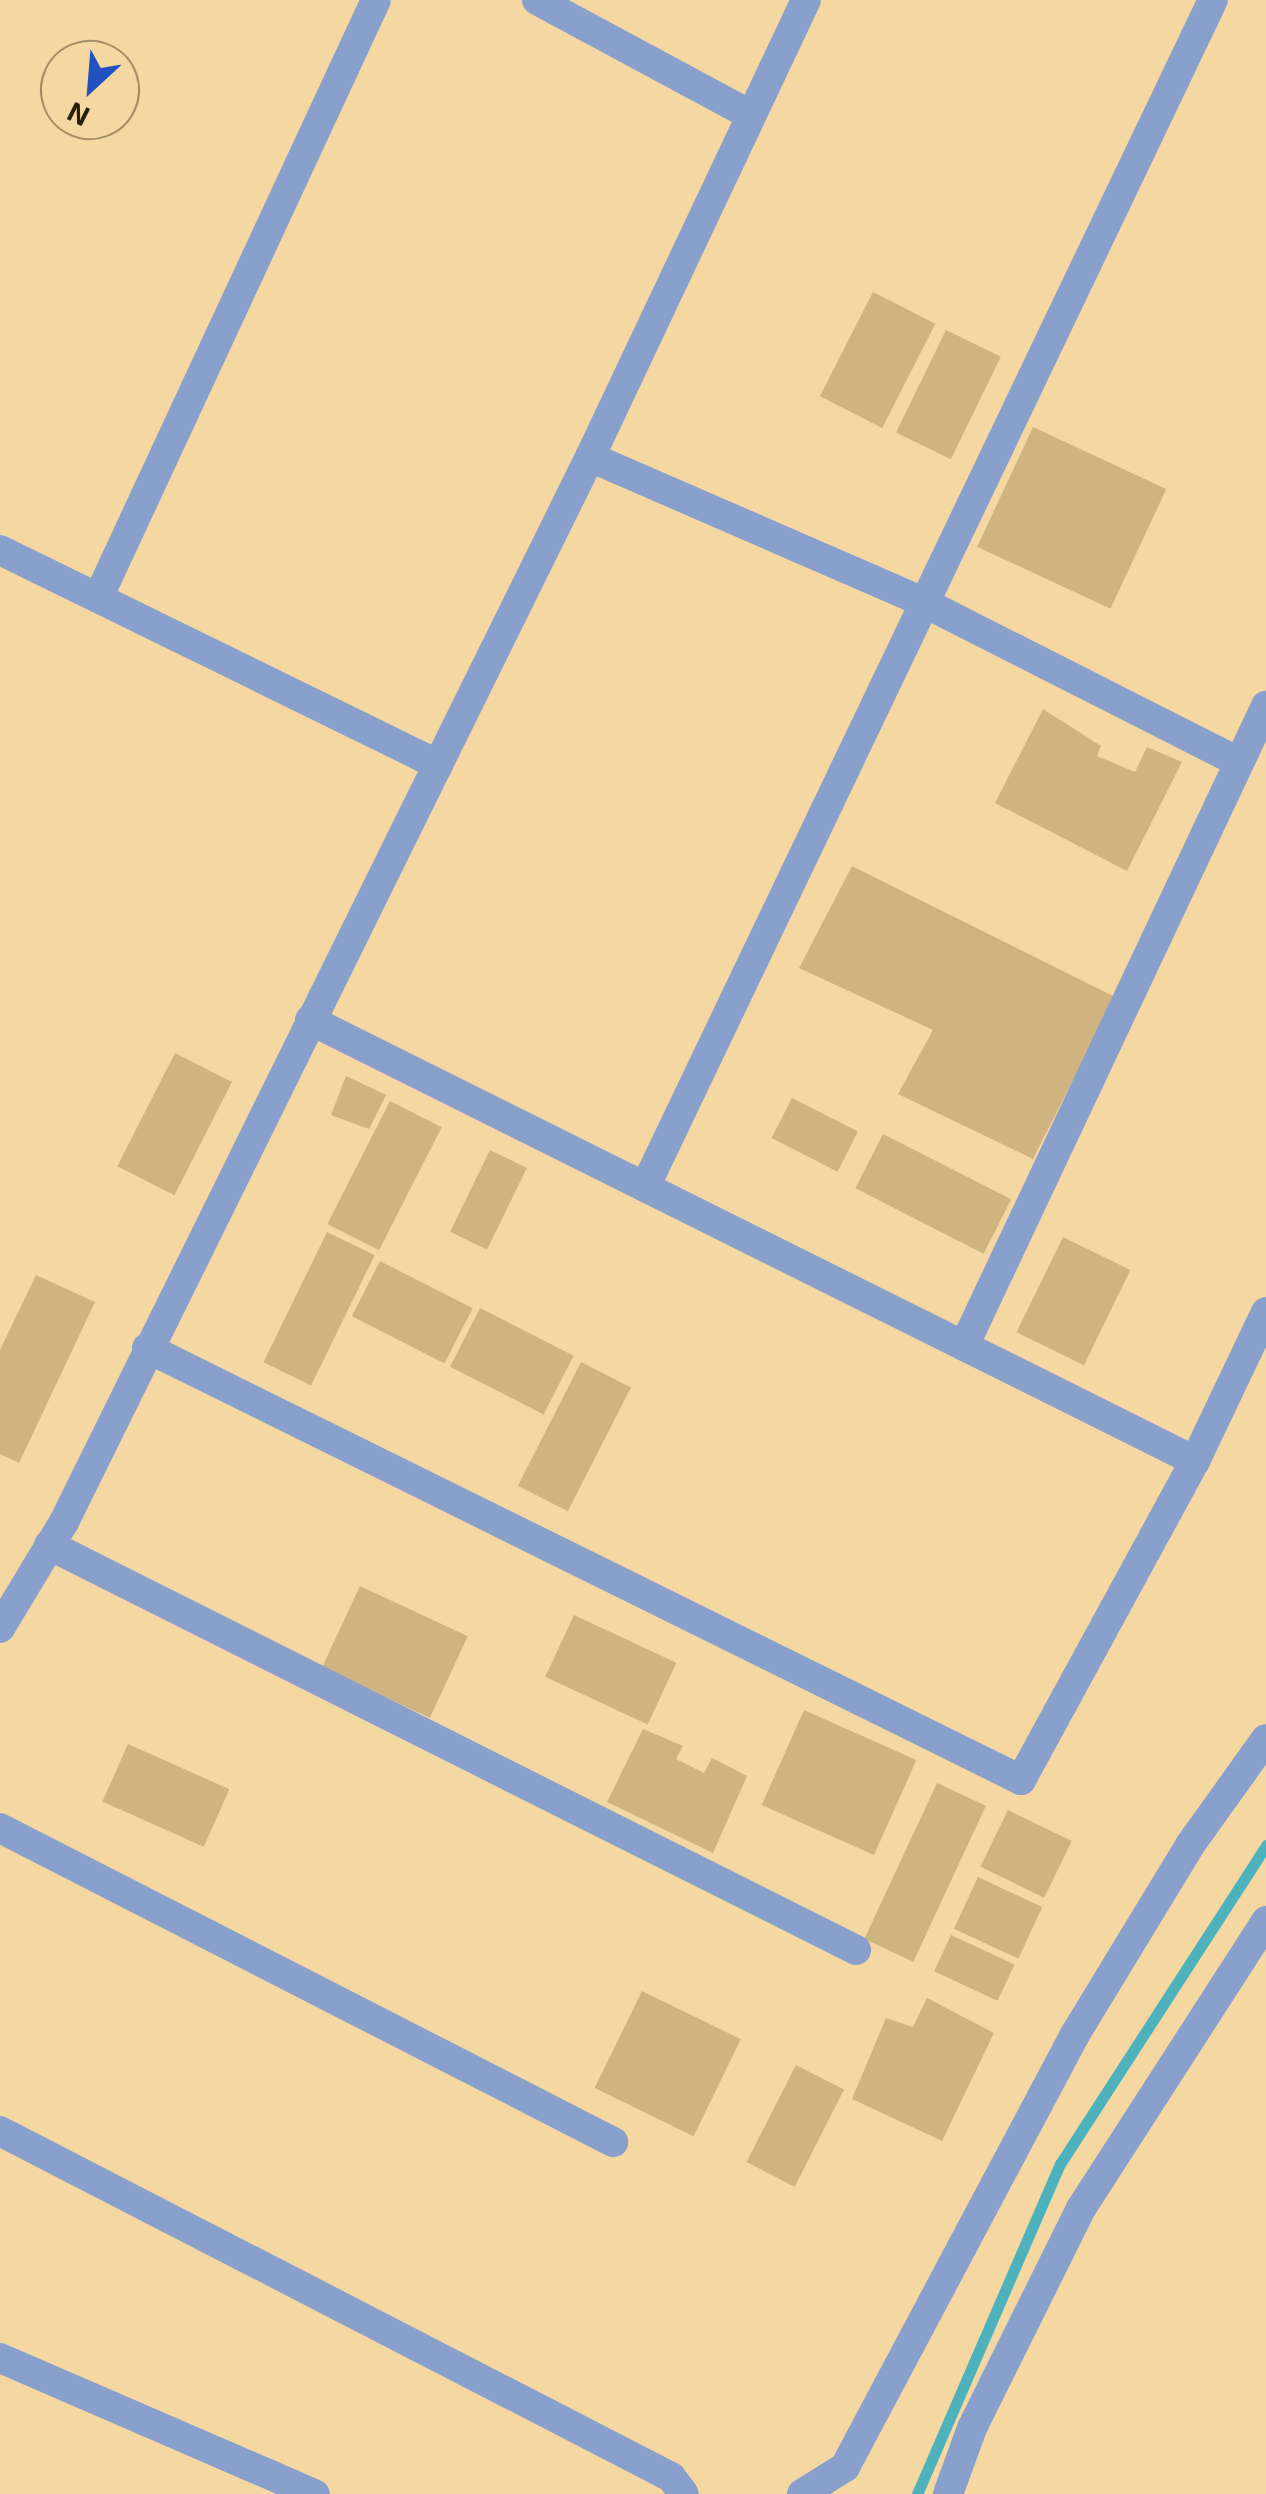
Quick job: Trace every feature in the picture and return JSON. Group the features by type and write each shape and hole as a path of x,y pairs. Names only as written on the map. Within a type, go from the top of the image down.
{"street":[{"path":"98,598 376,0"},
{"path":"538,0 749,114"},
{"path":"0,1628 49,1545 438,766 590,457 806,0"},
{"path":"645,1187 1212,0"},
{"path":"590,457 923,602 1238,762"},
{"path":"0,550 438,766"},
{"path":"964,1346 1266,706"},
{"path":"310,1020 1196,1461"},
{"path":"148,1348 1021,1780 1196,1461 1266,1312"},
{"path":"49,1545 856,1950"},
{"path":"802,2494 845,2467 1074,2036 1190,1845 1266,1739"},
{"path":"0,1828 613,2142"},
{"path":"948,2494 972,2428 1080,2210 1266,1921"},
{"path":"0,2131 671,2478 684,2494"},
{"path":"2,2363 314,2494"}],"building":[{"path":"873,292 935,324 882,428 820,396"},
{"path":"946,330 1001,357 951,459 896,432"},
{"path":"1033,427 1166,489 1110,609 977,547"},
{"path":"1043,709 1101,746 1097,756 1135,772 1147,747 1182,762 1127,871 995,803"},
{"path":"852,866 1115,997 1033,1159 898,1094 933,1030 799,968"},
{"path":"175,1053 232,1082 174,1195 117,1166"},
{"path":"346,1076 386,1095 369,1129 331,1115"},
{"path":"792,1098 858,1132 838,1172 772,1138"},
{"path":"390,1101 442,1127 379,1250 327,1224"},
{"path":"883,1134 1011,1199 984,1254 855,1188"},
{"path":"490,1150 527,1168 487,1250 450,1232"},
{"path":"327,1232 375,1255 311,1386 263,1362"},
{"path":"1063,1237 1130,1270 1084,1365 1017,1332"},
{"path":"380,1261 473,1308 445,1363 352,1316"},
{"path":"36,1275 95,1302 19,1463 0,1454 0,1350"},
{"path":"480,1308 574,1356 544,1414 450,1367"},
{"path":"581,1362 631,1387 568,1511 518,1486"},
{"path":"360,1586 468,1636 430,1718 322,1668"},
{"path":"574,1615 676,1663 648,1724 545,1677"},
{"path":"804,1710 916,1760 874,1855 762,1805"},
{"path":"643,1729 683,1746 676,1759 704,1773 712,1758 747,1776 713,1853 607,1802"},
{"path":"128,1744 229,1789 204,1847 102,1802"},
{"path":"937,1783 986,1806 913,1962 864,1939"},
{"path":"1008,1810 1072,1841 1044,1898 980,1867"},
{"path":"978,1877 1042,1907 1018,1959 954,1929"},
{"path":"951,1935 1014,1965 998,2001 934,1971"},
{"path":"642,1991 741,2039 694,2136 595,2088"},
{"path":"927,1998 994,2033 942,2141 852,2099 886,2018 913,2027"},
{"path":"796,2065 844,2090 795,2187 747,2162"}],"waterway":[{"path":"917,2494 1060,2164 1266,1845"}]}
